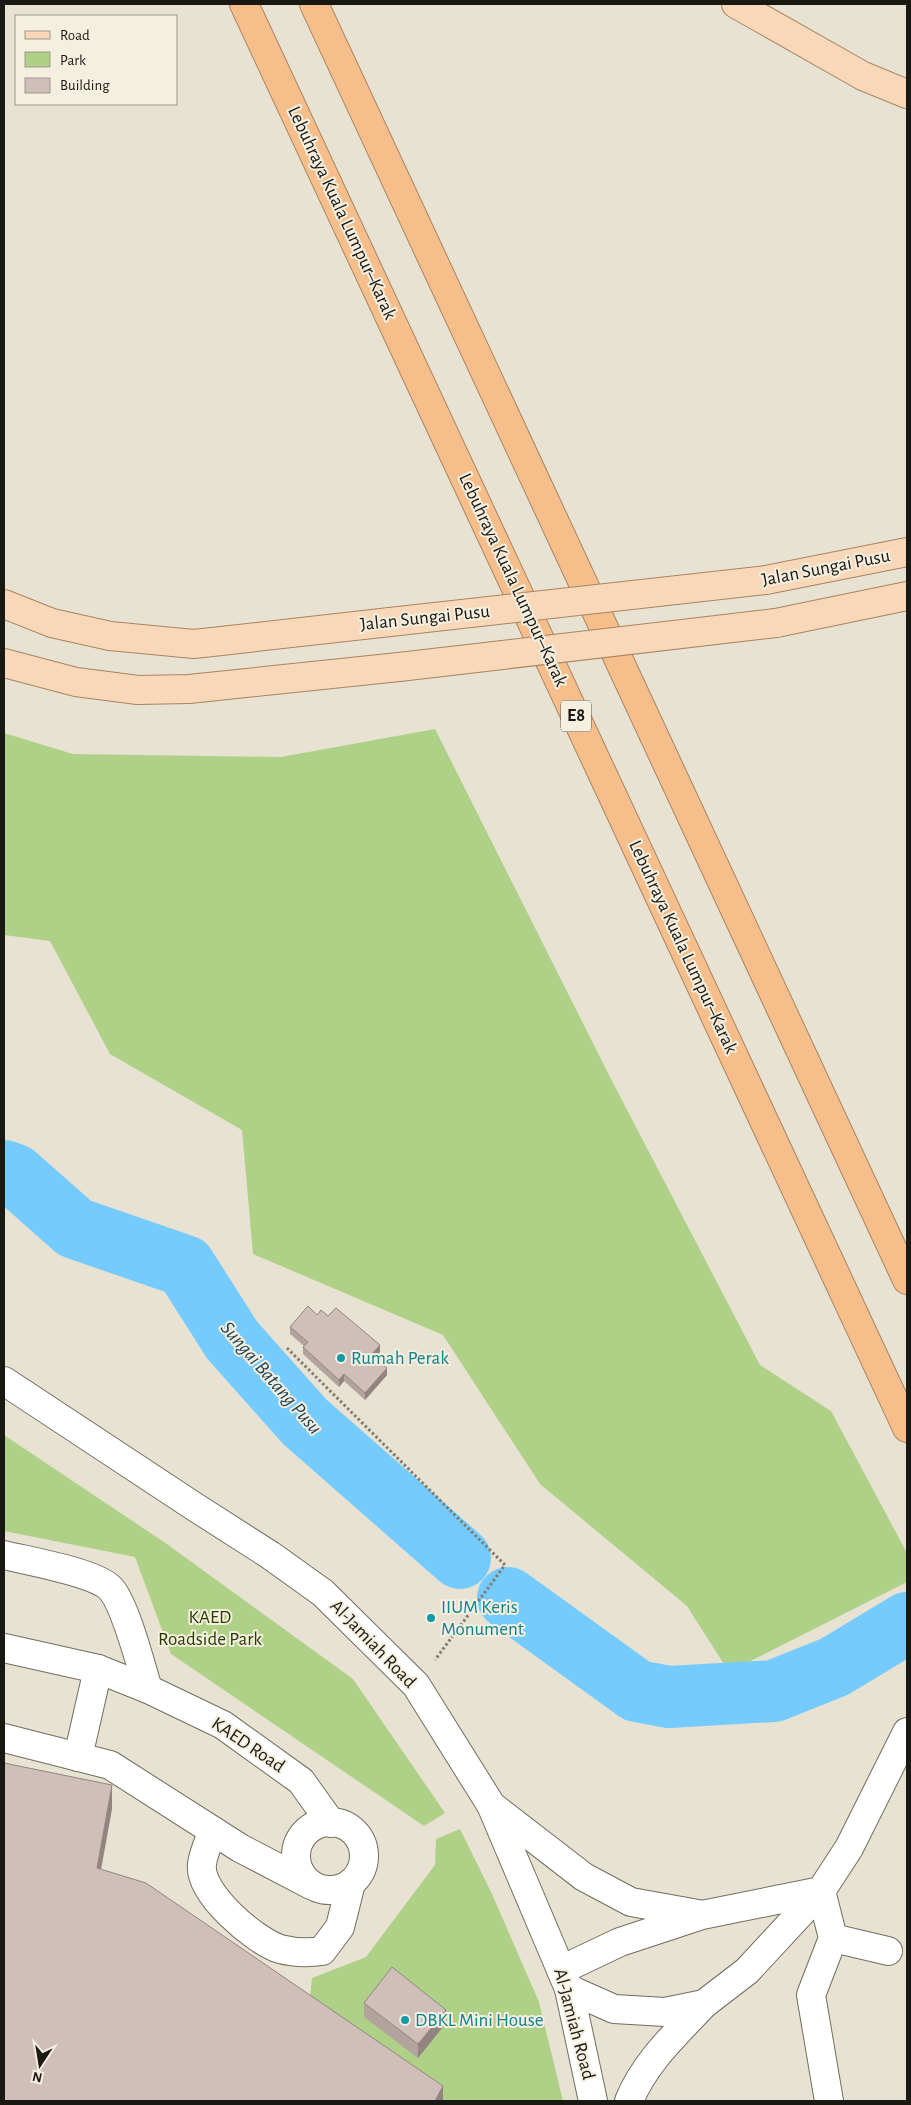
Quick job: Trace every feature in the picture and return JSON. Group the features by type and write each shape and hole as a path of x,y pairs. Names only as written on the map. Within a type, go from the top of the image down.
{"highway":[{"name":"Lebuhraya Kuala Lumpur–Karak","path":"244,4 907,1428"},
{"path":"314,4 907,1280"}],"main road":[{"path":"736,4 863,76 907,94"},
{"name":"Jalan Sungai Pusu","path":"4,604 52,624 110,636 194,644 766,580 907,552"},
{"path":"4,663 76,682 138,690 189,689 399,667 776,623 907,596"}],"street":[{"name":"Al-Jamiah Road","path":"4,1381 270,1555 323,1593 416,1685 491,1805 565,1980 593,2101"},
{"path":"4,1555 89,1576 110,1588 124,1612 148,1689"},
{"name":"KAED Road","path":"4,1648 98,1668 148,1689 223,1725 301,1781 331,1822"},
{"path":"78,1757 98,1668"},
{"path":"629,2101 638,2080 660,2052 704,2004 746,1971 821,1891 850,1848 907,1732"},
{"path":"4,1738 110,1765 240,1848 321,1889 331,1890 351,1883"},
{"path":"491,1805 584,1877 631,1902 702,1915"},
{"path":"213,1831 201,1865 207,1888 242,1927 278,1948 302,1953 322,1951 340,1928 351,1883 362,1866 364,1856 362,1846 357,1837 342,1825 331,1822 320,1824 302,1836 297,1846 295,1857 303,1878 312,1885"},
{"path":"704,2004 665,2012 614,2009 565,1980 620,1942 702,1915 821,1891"},
{"path":"821,1891 833,1938 811,1995 829,2101"},
{"path":"833,1938 888,1951"}],"path":[{"path":"287,1348 505,1565 416,1685"}],"green space":[{"path":"435,729 611,1079 760,1365 831,1411 907,1553 907,1582 729,1672 687,1606 540,1484 443,1335 253,1254 242,1130 110,1054 50,941 4,935 4,733 73,754 281,757"},
{"name":"KAED Roadside Park","path":"4,1435 164,1542 353,1679 445,1813 424,1826 171,1654 135,1557 4,1531"},
{"path":"460,1829 492,1894 539,2002 563,2101 440,2101 310,1997 312,1978 366,1957 435,1865 436,1839"}],"building":[{"name":"Rumah Perak","path":"308,1306 317,1315 321,1310 328,1316 336,1308 380,1345 371,1355 387,1368 365,1393 344,1374 339,1380 303,1347 308,1342 290,1327"},
{"path":"4,1763 112,1785 97,1868 146,1883 443,2086 435,2101 4,2101"},
{"name":"DBKL Mini House","path":"392,1967 446,2010 418,2044 364,2003"}],"waterway":[{"name":"Sungai Batang Pusu","path":"4,1171 15,1175 75,1228 185,1266 232,1340 305,1422 460,1558"},
{"name":"Sungai Batang Pusu","path":"508,1598 637,1691 669,1697 774,1691 834,1667 907,1623"}],"place":[{"name":"Rumah Perak","path":"341,1358"},
{"name":"IIUM Keris Monument","path":"431,1618"},
{"name":"DBKL Mini House","path":"405,2020"}]}
